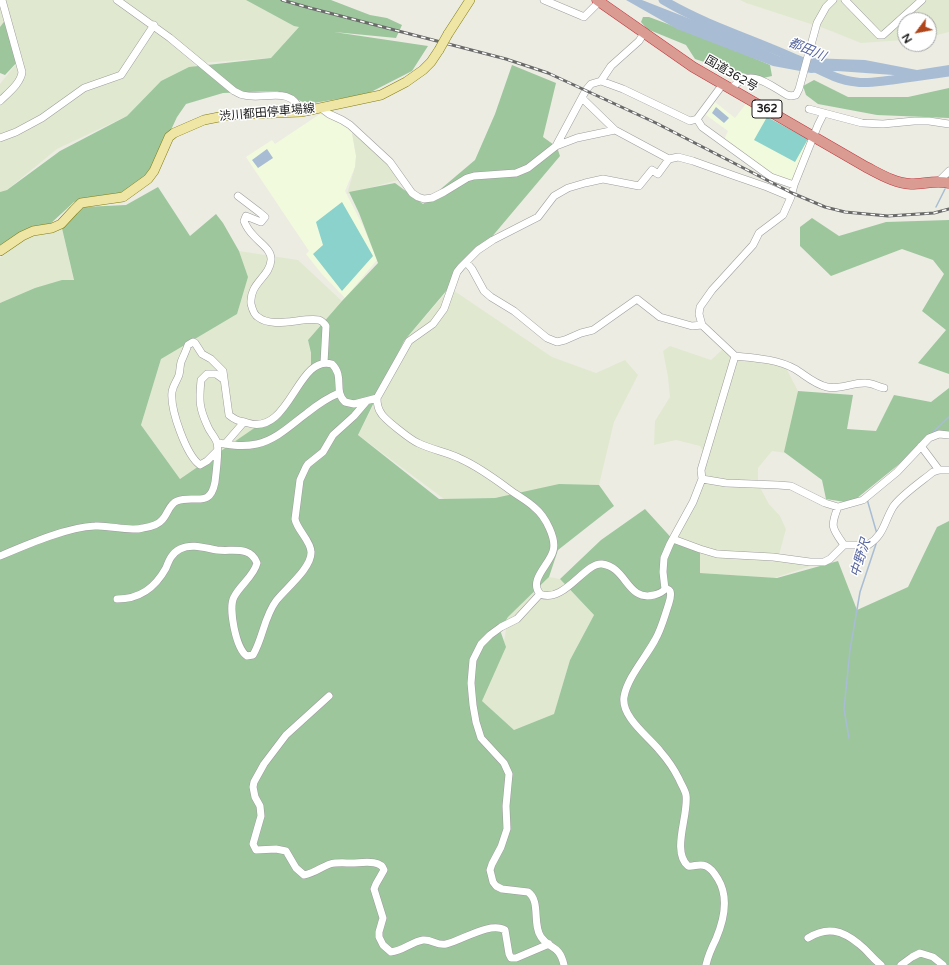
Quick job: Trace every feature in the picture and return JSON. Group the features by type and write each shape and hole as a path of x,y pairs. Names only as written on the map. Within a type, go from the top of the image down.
{"highway":[{"name":"国道362号","path":"598,1 693,67 860,164 893,181 911,184 944,182"}],"main road":[{"name":"渋川都田停車場線","path":"0,251 22,236 33,231 52,228 61,224 82,203 123,197 148,179 154,171 169,137 174,133 204,120 229,115 301,112 381,94 406,82 423,70 431,62 470,0"}],"street":[{"path":"0,101 16,85 22,72 2,0"},
{"path":"117,0 154,25 234,91 243,96 259,97 281,95 289,97 295,101 301,112"},
{"path":"544,0 582,16 584,16 598,1"},
{"path":"556,146 591,84 601,81 623,89 690,121 697,119 727,86 750,77 760,80 791,96 796,95 817,23 822,12 833,0"},
{"path":"845,0 879,35 883,35 922,0"},
{"path":"0,138 16,132 42,118 84,88 121,75 154,25"},
{"path":"601,81 611,66 638,41 644,33"},
{"path":"582,98 615,130 669,158 678,157 693,160 735,176 768,186 791,198"},
{"path":"321,108 329,114 346,122 359,133 390,162 412,193 418,197 424,198 432,198 467,178 474,176 516,173 528,168 556,146 577,138 615,130"},
{"path":"809,109 862,123 883,124 914,121 949,124"},
{"path":"824,113 783,215 759,233 753,245 702,302 699,314 702,325 735,356 757,358 782,364 795,369 817,383 828,387 840,388 866,383 884,388"},
{"path":"697,119 702,127 771,177 794,185"},
{"path":"217,451 207,461 200,465 194,460 176,421 172,393 179,374 181,363 190,343 195,343 202,354 218,364 223,371 229,414 236,421 254,425 261,424 276,416 285,407 308,374 320,364 324,363 332,364 339,373 339,393 345,402 354,404 377,398 409,341 433,324 444,309 457,272 461,266 478,250 493,240 538,217 554,196 568,188 603,179 639,186 652,170 658,174 669,158"},
{"path":"944,182 949,171"},
{"path":"238,196 265,217 261,222 246,216 244,221 250,231 267,250 271,258 271,262 267,270 251,294 254,312 258,317 267,322 317,320 324,322 326,326 324,363"},
{"path":"466,262 472,269 484,291 490,297 514,311 547,338 557,342 593,330 637,299 660,317 692,326 702,325"},
{"path":"706,965 721,925 725,894 714,873 707,866 699,864 688,866 682,859 680,848 686,810 685,792 667,759 637,726 625,709 624,696 634,675 655,640 664,620 670,600 670,594 668,589 665,588 663,565 664,558 688,514 702,479 701,470 735,356"},
{"path":"0,556 38,541 85,527 108,526 134,530 142,529 155,524 163,518 175,502 186,499 202,499 212,494 217,463 217,443 208,429 200,408 201,380 207,374 216,374 223,379"},
{"path":"217,443 235,446 258,444 270,440 325,400 339,393"},
{"path":"377,398 381,414 389,422 418,443 460,458 536,508 541,514 549,528 554,542 554,550 551,558 537,580 536,587 540,594"},
{"path":"117,599 139,596 152,588 161,576 173,553 181,548 197,546 218,550 242,550 252,555 257,563 256,568 233,598 232,610 236,638 241,650 247,656 253,655 263,632 271,607 296,579 308,563 311,556 310,547 296,524 295,519 300,480 308,464 323,452 333,435 354,416 366,402"},
{"path":"225,444 244,422"},
{"path":"702,479 726,483 791,486 825,503 838,507 863,500 897,472 929,438 938,434 949,435"},
{"path":"921,446 939,470"},
{"path":"838,507 832,525 834,531 844,544 868,546 879,537 893,507 933,472 939,470 949,470"},
{"path":"673,539 717,554 773,557 810,562 824,562 830,559 844,544"},
{"path":"540,594 548,595 566,588 598,564 614,568 634,592 640,596 645,597 658,594 664,591 665,588"},
{"path":"540,594 517,619 501,627 481,644 473,660 471,683 479,735 504,763 509,774 506,806 507,829 502,847 490,870 493,882 496,886 502,889 528,892 530,894 534,899 536,924 540,935 549,944 558,949 564,965"},
{"path":"329,696 286,735 264,764 254,782 253,787 255,797 260,806 261,816 253,844 256,850 276,848 286,851 296,868 304,875 310,874 329,864 335,863 366,862 382,866 384,870 374,889 383,918 379,937 383,945 391,952 397,952 423,940 429,940 437,944 447,944 472,934 497,928 505,930 511,958 516,958 549,944"},
{"path":"808,938 817,932 826,930 843,934 859,944 881,965"},
{"path":"901,965 920,953 933,957 943,965"}],"shaded area":[{"path":"0,0 250,0 299,27 271,58 201,63 158,30 196,66 161,81 127,116 57,149 7,190 0,192 0,84 20,59 6,19 0,27"},
{"path":"626,0 642,0 721,31 781,57 865,60 917,70 949,65 949,75 936,78 837,71 811,73 773,66 677,29"},
{"path":"740,0 949,0 949,32 937,35 937,12 897,12 897,41 861,43 826,29"},
{"path":"748,101 811,138 793,182 768,172 724,140 728,131 706,115 715,102 735,118"},
{"path":"716,107 729,118 724,123 712,113"},
{"path":"320,114 329,116 355,129 352,133 356,156 355,167 345,191 363,226 377,260 345,298 321,273 306,254 309,251 246,157 272,140 275,144"},
{"path":"767,117 808,139 795,162 754,140"},
{"path":"352,133 380,153 402,179 347,194 355,167 356,156"},
{"path":"267,149 273,158 258,168 252,160"},
{"path":"342,202 373,256 342,291 313,254 323,245 316,222"},
{"path":"61,224 74,281 0,303 0,258 33,231"},
{"path":"239,251 298,260 342,301 308,340 314,368 277,413 180,479 141,425 161,359 246,273"},
{"path":"450,288 552,357 596,373 625,360 638,375 614,422 599,485 495,498 444,499 358,435 404,341"},
{"path":"670,346 711,360 725,347 735,356 761,359 786,368 798,391 786,453 772,451 758,468 758,484 769,504 780,516 786,529 779,555 811,566 774,578 699,573 675,540 702,479 705,456 700,446 676,440 654,445 655,421 670,397 663,351"},
{"path":"549,577 560,579 594,615 570,660 554,715 514,730 481,701 504,642 508,617"}],"green space":[{"path":"246,0 331,0 370,15 387,18 402,25 396,38 334,32 428,46 412,71 367,94 308,104 277,91 223,93 186,104 177,117 148,179 119,194 74,202 49,225 26,229 0,247 0,192 7,190 60,151 127,116 161,81 189,67 271,58 299,27 294,26"},
{"path":"643,17 649,17 716,42 770,65 772,76 763,78 729,70 695,59 686,45 647,29 641,22"},
{"path":"6,19 20,59 5,75 0,73 0,27"},
{"path":"512,65 556,83 543,137 557,147 560,156 404,341 358,435 439,499 495,498 559,484 599,485 614,506 558,550 549,577 508,617 500,630 506,647 482,701 514,730 554,714 570,660 594,615 560,579 601,540 645,509 676,543 700,549 700,573 777,578 838,561 857,610 908,587 937,527 949,521 949,965 0,965 0,303 35,288 62,280 74,280 61,224 84,207 126,205 158,187 190,236 216,214 239,251 248,277 237,314 161,359 141,425 180,479 285,407 311,370 311,353 308,340 378,263 359,213 349,192 395,183 423,204 475,160 495,114"},
{"path":"814,80 848,97 908,97 949,88 949,118 877,115 818,104 806,95 803,86"},
{"path":"812,218 839,236 886,222 949,220 949,374 918,363 946,330 922,311 944,274 933,260 902,249 831,276 800,246 800,227"},
{"path":"949,388 949,436 934,436 851,503 826,499 822,480 784,452 798,391 853,395 847,429 876,431 894,395 931,402"}],"waterway":[{"name":"都田川","path":"663,0 695,17 840,79 860,83 949,72"},
{"path":"936,207 945,189"},
{"name":"中野沢","path":"930,435 949,417"},
{"name":"中野沢","path":"867,499 877,534"},
{"name":"中野沢","path":"849,738 844,709 850,650 860,592 876,544"}],"railway":[{"path":"282,0 506,59 548,73 656,123 792,193 825,207 845,212 888,216 934,213 949,209"}]}
